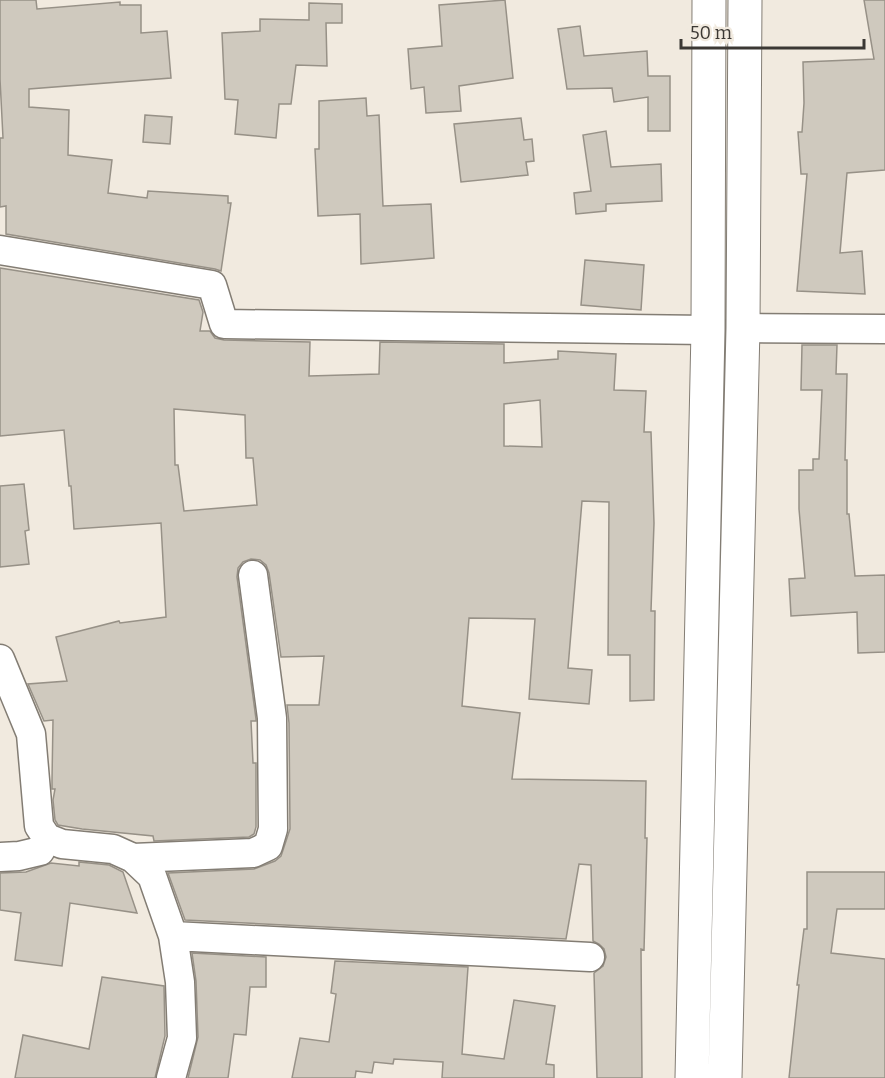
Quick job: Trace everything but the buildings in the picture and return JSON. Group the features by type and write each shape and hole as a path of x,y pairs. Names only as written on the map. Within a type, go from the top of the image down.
{"highway":[{"path":"692,1078 708,330 709,0"},
{"path":"725,1078 744,328 745,0"}],"street":[{"path":"0,250 213,285 224,324 708,330"},
{"path":"744,328 885,329"},
{"path":"133,858 253,853 268,846 273,829 272,718 253,574"},
{"path":"0,659 31,734 39,826 47,838 62,844 112,849 133,858 152,876 173,936 180,982 182,1038 171,1078"},
{"path":"0,857 19,856 40,851 47,838"},
{"path":"173,936 590,957"}]}
